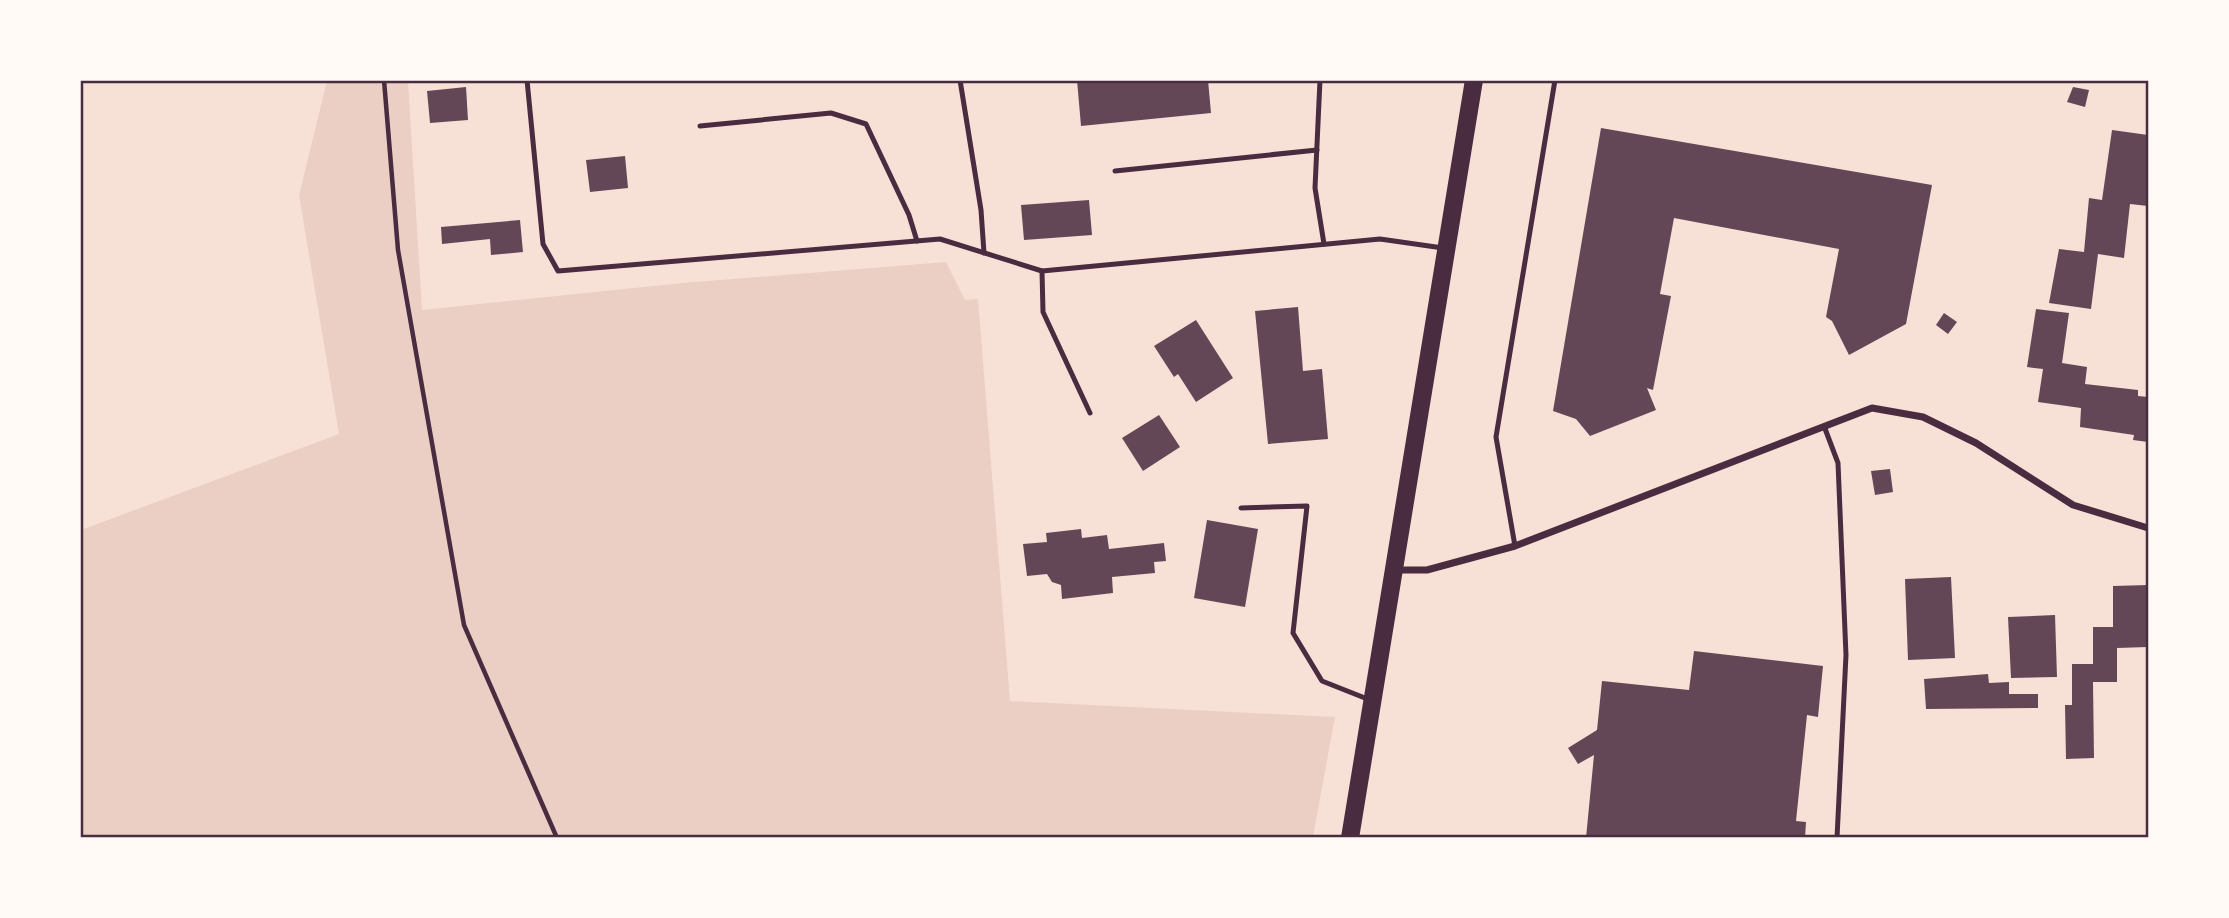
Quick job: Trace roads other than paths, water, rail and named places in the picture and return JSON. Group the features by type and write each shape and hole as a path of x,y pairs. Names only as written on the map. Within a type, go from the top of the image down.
{"main road":[{"path":"1350,838 1474,80"}],"street":[{"path":"1394,570 1427,570 1515,546 1872,408 1923,417 1976,443 2073,505 2148,528"}],"lane":[{"path":"527,80 543,244 558,271 940,239 1042,271 1380,239 1447,248"},
{"path":"960,80 981,210 984,253"},
{"path":"1321,80 1315,188 1324,244"},
{"path":"1515,546 1496,437 1555,80"},
{"path":"700,126 831,113 866,124 909,215 917,241"},
{"path":"1115,171 1317,150"},
{"path":"1042,271 1043,312 1090,413"},
{"path":"1824,426 1838,463 1846,655 1837,838"},
{"path":"1241,508 1307,506 1293,633 1322,681 1373,702"}]}
